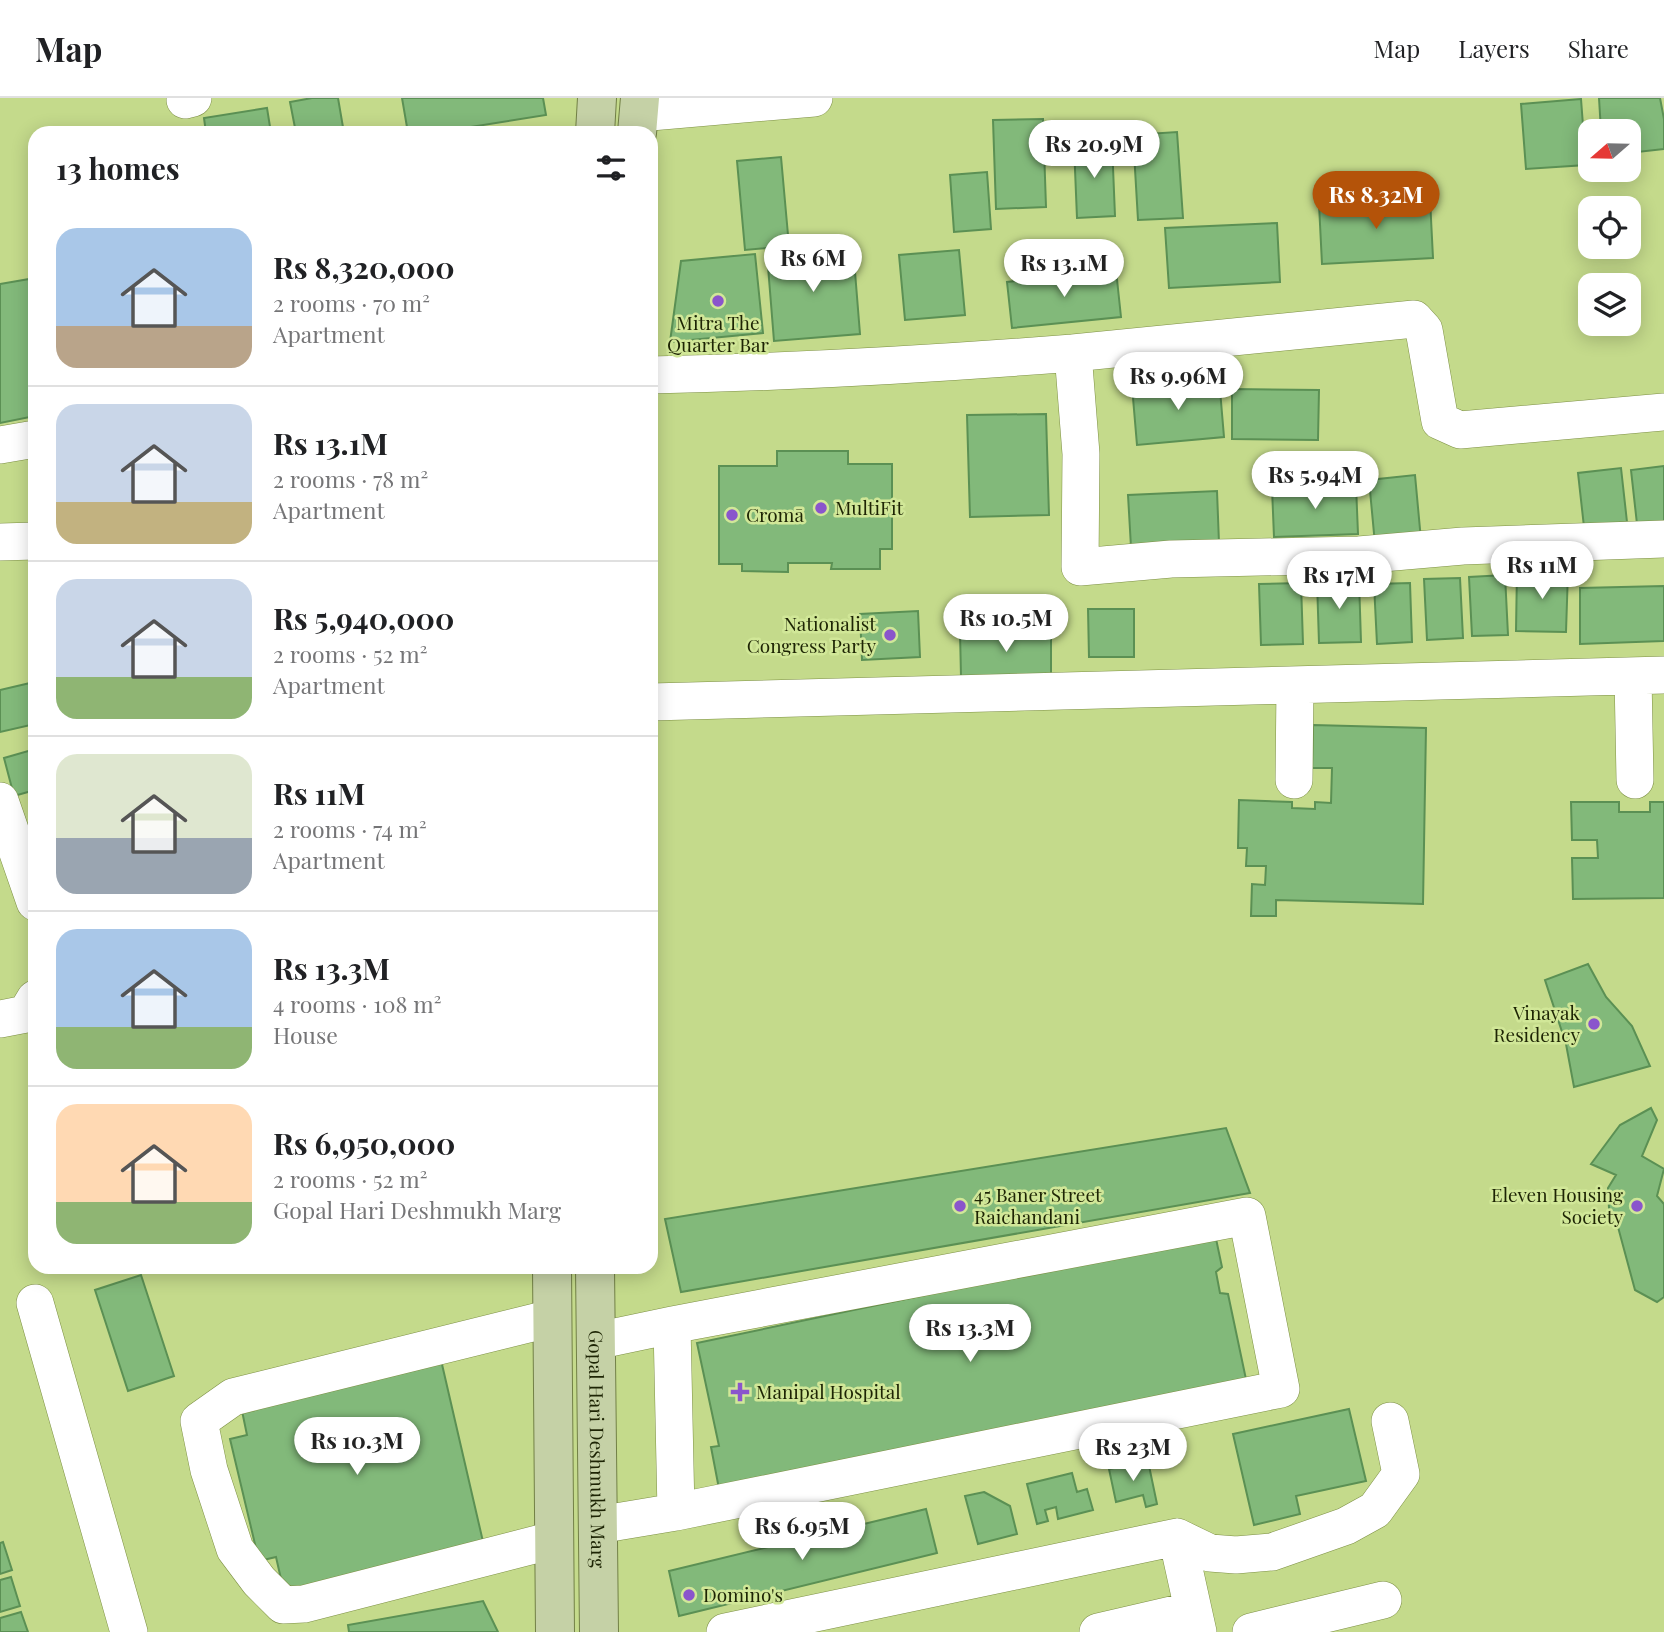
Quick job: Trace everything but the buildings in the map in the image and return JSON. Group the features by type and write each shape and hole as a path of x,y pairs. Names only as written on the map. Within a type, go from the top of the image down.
{"main road":[{"path":"595,126 597,98"},
{"path":"552,1274 555,1632"},
{"name":"Gopal Hari Deshmukh Marg","path":"595,1274 599,1632"}],"street":[{"path":"639,115 814,98"},
{"path":"658,375 979,360 1414,319 1424,330 1440,421 1460,430 1664,411"},
{"path":"1073,353 1081,454 1080,567 1171,559 1359,555 1463,546 1664,539"},
{"path":"0,445 28,440"},
{"path":"0,542 28,541"},
{"path":"658,702 1648,675 1635,780"},
{"path":"1294,780 1295,686"},
{"path":"0,801 28,882"},
{"path":"0,1019 26,1014 28,1011"},
{"path":"596,1341 1247,1216 1281,1389 676,1512 598,1525"},
{"path":"35,1303 129,1632"},
{"path":"552,1318 233,1397 199,1421 209,1470 235,1549 259,1581 283,1605 304,1604 553,1540"},
{"path":"672,1325 676,1512"},
{"path":"725,1632 1177,1536 1210,1553 1236,1555 1272,1552 1346,1526 1375,1510 1401,1474 1390,1421"},
{"path":"1098,1632 1196,1621 1177,1536"},
{"path":"1251,1632 1383,1600"}],"place":[{"name":"Mitra The Quarter Bar","path":"718,301"},
{"name":"MultiFit","path":"821,508"},
{"name":"Cromā","path":"732,515"},
{"name":"Nationalist Congress Party","path":"890,635"},
{"name":"Vinayak Residency","path":"1594,1024"},
{"name":"45 Baner Street Raichandani","path":"960,1206"},
{"name":"Eleven Housing Society","path":"1637,1206"},
{"name":"Manipal Hospital","path":"740,1392"},
{"name":"Domino's","path":"689,1595"}]}
